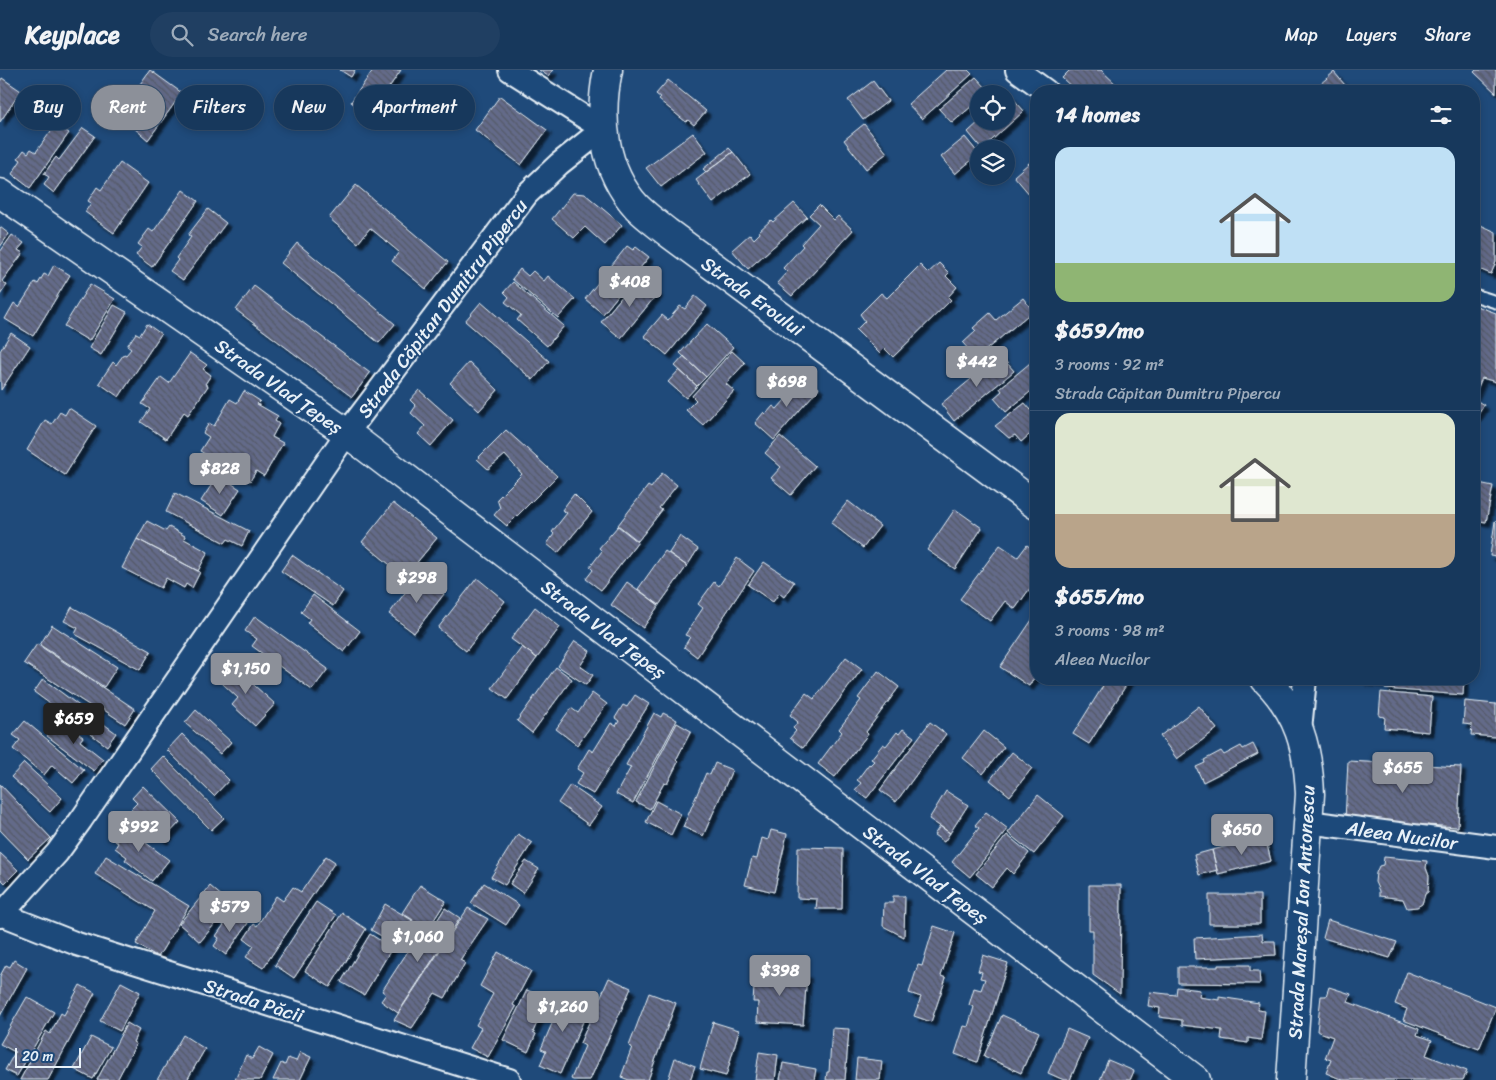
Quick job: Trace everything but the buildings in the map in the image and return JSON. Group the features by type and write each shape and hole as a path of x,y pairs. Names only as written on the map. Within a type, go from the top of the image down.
{"street":[{"path":"510,70 604,129"},
{"name":"Strada Eroului","path":"608,70 603,100 607,149 622,188 638,208 666,232 1030,501"},
{"path":"1017,70 1038,85"},
{"name":"Strada Căpitan Dumitru Pipercu","path":"1,915 57,853 347,434 527,194 559,164 604,129"},
{"name":"Strada Vlad Țepeș","path":"0,193 347,434 1196,1080"},
{"name":"Strada Mareșal Ion Antonescu","path":"1271,685 1293,714 1300,730 1309,772 1308,822 1291,1080"},
{"path":"1300,730 1304,685"},
{"name":"Aleea Nucilor","path":"1308,822 1496,848"},
{"name":"Strada Păcii","path":"1,915 77,944 509,1080"}],"lane":[{"path":"1480,297 1496,302"}]}
